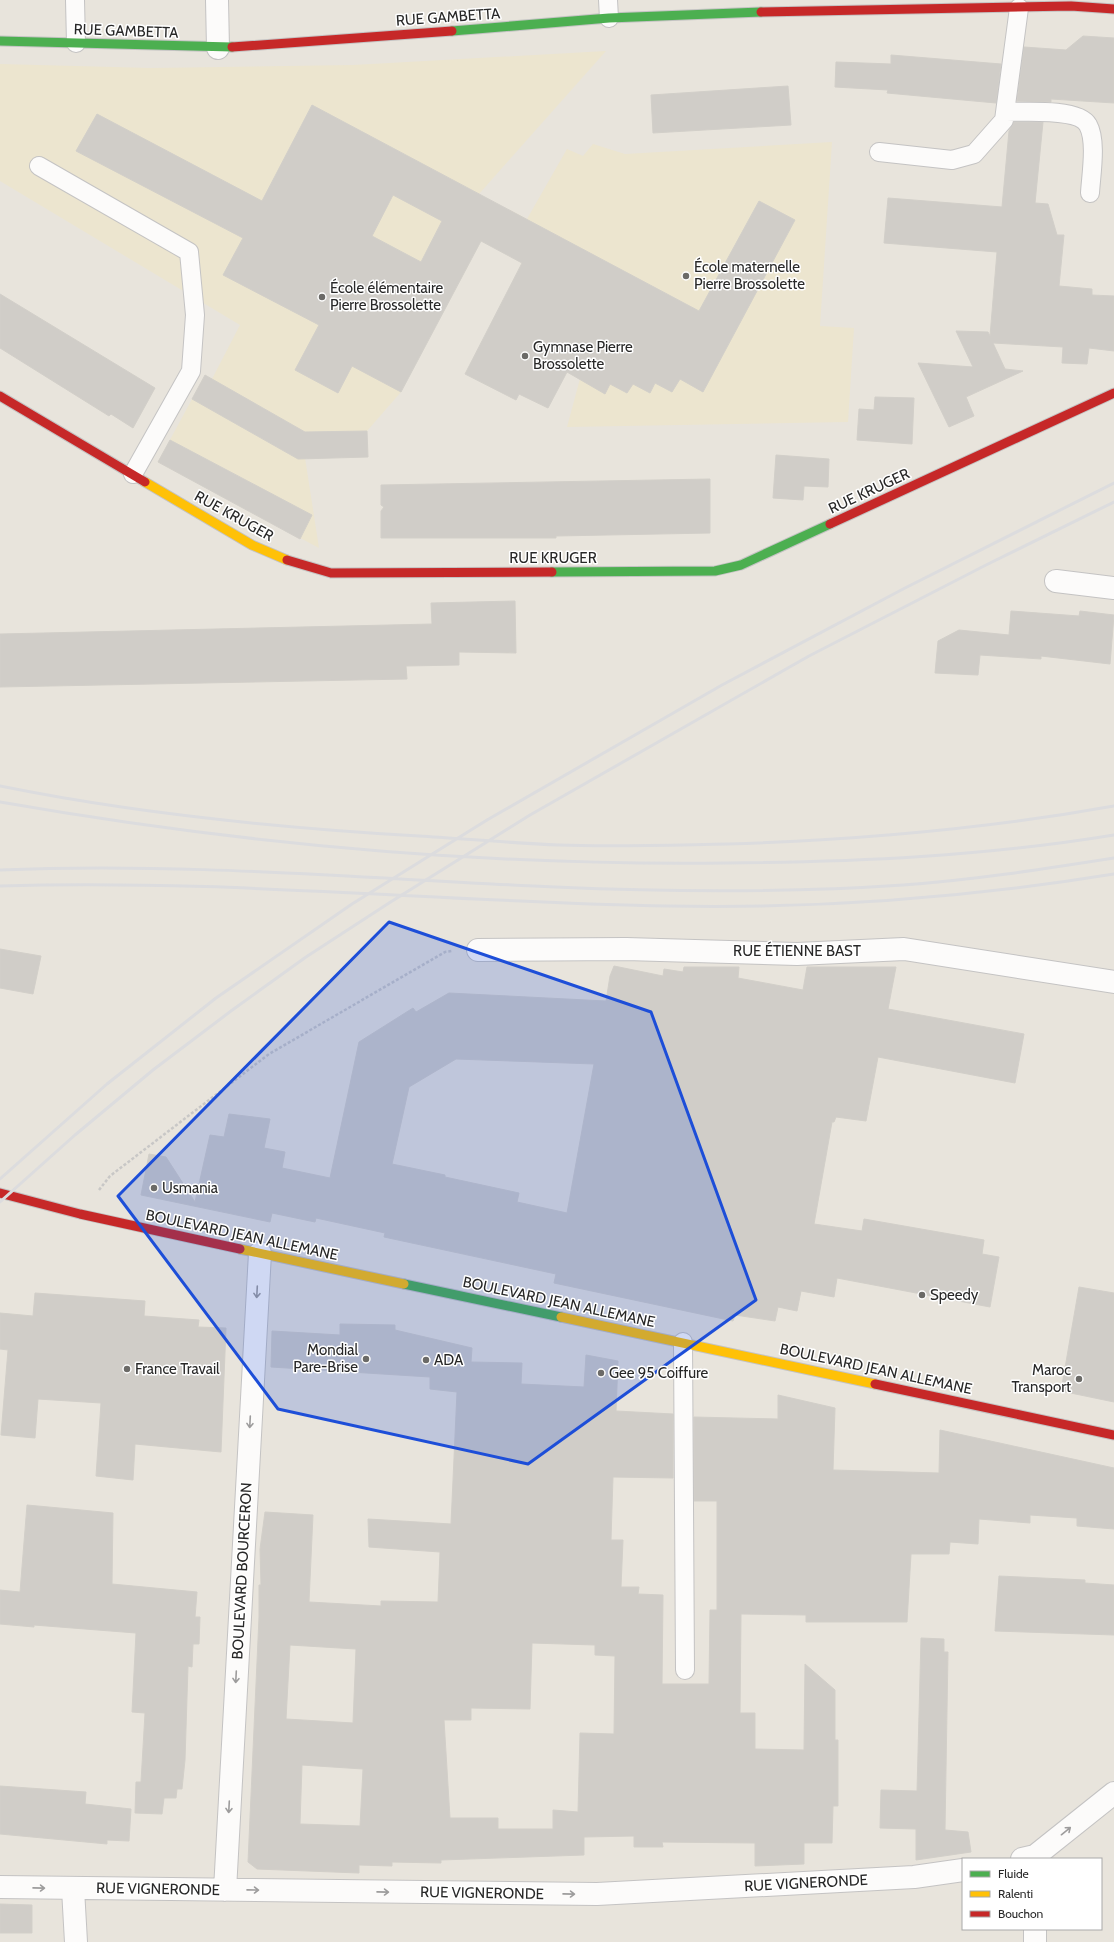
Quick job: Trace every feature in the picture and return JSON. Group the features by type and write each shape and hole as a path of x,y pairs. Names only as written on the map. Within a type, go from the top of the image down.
{"street":[{"path":"217,0 218,48"},
{"name":"RUE GAMBETTA","path":"0,40 76,44 218,48 609,18 776,10 1019,8 1071,6 1114,9"},
{"name":"RUE KRUGER","path":"0,396 252,545 291,562 331,574 715,571 741,565 1114,393"},
{"path":"1056,581 1114,588"},
{"name":"RUE ÉTIENNE BAST","path":"478,950 626,949 797,954 904,949 1114,982"},
{"name":"BOULEVARD JEAN ALLEMANE","path":"0,1193 80,1214 1114,1435"},
{"name":"BOULEVARD BOURCERON","path":"225,1890 260,1253"},
{"path":"1031,1858 1114,1793"},
{"name":"RUE VIGNERONDE","path":"0,1887 597,1894 914,1877 962,1870"},
{"path":"73,1889 76,1942"},
{"path":"1035,1930 1035,1942"}],"lane":[{"path":"75,0 76,44"},
{"path":"608,0 609,18"},
{"path":"879,152 952,160 974,154 1004,120 1019,8"},
{"path":"1005,112 1056,113 1081,117 1088,125 1093,142 1090,193"},
{"path":"39,166 189,252 195,316 191,371 133,474"},
{"path":"683,1342 685,1670"}],"path":[{"path":"80,1214 110,1176 269,1054 445,952 478,950"}],"highlighted area":[{"path":"389,922 651,1012 756,1300 528,1464 278,1409 118,1196"}],"shaded area":[{"name":"École élémentaire Pierre Brossolette","path":"606,51 479,194 460,230 401,392 367,431 301,432 319,548 158,462 205,375 212,379 240,325 0,181 0,64 151,68 353,65"},
{"name":"École maternelle Pierre Brossolette","path":"832,142 820,326 854,328 848,422 567,427 595,323 603,306 491,246 510,210 527,219 567,149 583,156 593,144 625,154"}],"building":[{"path":"1083,36 1114,38 1114,103 1051,99 1051,102 1017,101 1024,47 1066,50"},
{"path":"891,55 1001,64 996,103 887,93 888,90 835,87 836,62 891,64"},
{"path":"788,86 791,125 653,133 651,95"},
{"path":"312,105 699,311 759,201 795,220 703,392 680,379 672,392 655,383 650,393 633,384 627,393 610,384 605,394 567,372 548,408 519,394 516,400 465,374 522,263 481,241 401,392 352,366 338,393 295,370 319,325 223,275 243,238 76,151 97,114 262,201","holes":["393,195 442,221 421,262 372,236"]},
{"path":"1014,122 1043,122 1035,203 1048,204 1057,235 1064,235 1059,286 1092,289 1092,295 1114,296 1114,351 1089,348 1087,364 1062,363 1063,347 993,343 1005,369 1023,371 966,397 974,416 949,427 918,363 973,367 956,331 988,332 990,336 997,252 884,243 888,198 1002,207 1009,131"},
{"path":"0,294 155,388 133,428 111,414 109,416 0,348"},
{"path":"205,375 305,432 367,431 368,457 298,459 192,399"},
{"path":"875,397 914,398 912,444 857,440 859,409 874,410"},
{"path":"170,440 312,515 300,539 158,462"},
{"path":"776,455 829,459 828,487 804,486 803,500 773,498"},
{"path":"710,479 710,533 556,536 556,538 381,538 381,511 384,507 381,505 381,485"},
{"path":"515,601 516,653 459,652 459,665 406,666 407,679 0,687 0,634 432,624 431,603"},
{"path":"1011,611 1079,616 1080,611 1114,615 1110,664 1041,656 1041,659 980,655 978,675 935,673 938,641 959,630 1009,635"},
{"path":"0,949 41,956 33,994 0,988"},
{"path":"614,966 663,976 664,969 683,972 684,967 739,967 738,978 803,990 807,967 896,967 888,1009 1024,1034 1015,1083 878,1057 866,1121 836,1117 834,1122 832,1122 814,1224 862,1231 864,1219 984,1240 982,1254 999,1257 990,1307 837,1278 834,1297 801,1291 797,1311 778,1307 775,1321 735,1315 733,1321 554,1283 556,1274 384,1237 385,1233 316,1218 315,1222 272,1213 270,1222 141,1195 149,1154 166,1157 195,1202 210,1135 224,1137 229,1114 270,1119 264,1148 285,1152 282,1168 330,1178 359,1042 413,1008 416,1012 449,993 606,1001 610,976","holes":["456,1059 594,1064 567,1213 517,1202 519,1193 392,1164 409,1087"]},
{"path":"1079,1287 1114,1293 1114,1402 1061,1391"},
{"name":"France Travail","path":"35,1293 145,1301 144,1316 199,1320 198,1327 226,1328 221,1452 135,1444 133,1480 96,1476 101,1403 38,1399 35,1438 1,1435 8,1350 0,1349 0,1313 33,1316"},
{"path":"340,1324 395,1325 395,1330 472,1348 471,1362 522,1363 521,1384 584,1387 586,1355 618,1361 616,1411 673,1414 673,1478 613,1477 611,1540 623,1540 621,1587 639,1587 638,1594 663,1595 662,1684 709,1684 710,1610 717,1610 717,1501 694,1501 694,1417 778,1419 778,1395 835,1408 833,1470 939,1473 940,1430 1114,1468 1114,1529 1077,1526 1077,1518 1030,1515 1030,1523 979,1519 978,1544 950,1542 949,1554 911,1554 907,1622 806,1622 806,1615 741,1614 740,1713 755,1713 755,1749 804,1750 805,1664 835,1690 835,1740 838,1740 838,1806 833,1806 832,1843 804,1843 804,1864 755,1866 755,1843 662,1842 663,1847 634,1847 634,1836 584,1837 584,1855 441,1860 441,1863 392,1862 392,1866 359,1865 359,1873 257,1869 248,1862 259,1617 259,1585 261,1585 260,1549 265,1512 313,1515 309,1602 381,1606 381,1601 438,1602 440,1552 369,1547 368,1519 451,1524 457,1392 430,1389 430,1377 271,1367 272,1331 340,1335","holes":["532,1643 595,1645 595,1655 615,1656 614,1734 580,1733 578,1812 553,1810 553,1829 498,1829 498,1818 450,1818 444,1720 471,1720 471,1708 530,1709","290,1645 356,1649 353,1723 286,1719","302,1765 363,1769 360,1826 300,1824"]},
{"path":"27,1505 113,1513 112,1584 197,1592 195,1617 200,1617 199,1644 193,1644 192,1667 188,1666 185,1760 182,1789 177,1789 176,1798 164,1798 162,1814 135,1813 136,1782 141,1782 145,1713 132,1712 136,1633 34,1625 34,1627 0,1624 0,1590 20,1592"},
{"path":"999,1576 1085,1580 1085,1583 1114,1585 1114,1635 995,1631"},
{"path":"921,1638 944,1639 944,1652 948,1652 945,1830 968,1832 971,1852 916,1860 916,1829 880,1828 881,1790 917,1791"},
{"path":"0,1786 86,1792 85,1804 131,1809 129,1841 107,1840 107,1844 0,1834"},
{"path":"0,1904 32,1905 32,1933 0,1933"}],"railway":[{"path":"0,1179 107,1084 216,998 352,904 487,820 722,685 905,588 1114,483"},
{"path":"0,1202 75,1135 153,1070 306,957 389,903 530,815 809,656 986,565 1114,502"},
{"path":"0,786 52,796 156,812 261,824 366,833 580,846 728,844 825,840 970,827 1114,806"},
{"path":"0,802 90,817 271,841 453,856 545,861 727,863 873,859 970,853 1114,835"},
{"path":"0,870 139,868 278,872 598,889 729,891 859,888 929,883 1008,874 1114,858"},
{"path":"0,886 84,885 251,888 584,904 779,906 835,904 1003,890 1114,874"}],"traffic: fast":[{"path":"452,31 609,18 761,12"},
{"path":"0,41 232,47"},
{"path":"552,572 715,571 741,565 830,524"},
{"path":"404,1284 561,1317"}],"traffic: slow":[{"path":"145,482 252,545 287,560"},
{"path":"240,1249 404,1284"},
{"path":"561,1317 875,1384"}],"traffic: jam":[{"path":"761,12 1071,6 1114,9"},
{"path":"232,47 452,31"},
{"path":"830,524 1114,393"},
{"path":"0,396 145,482"},
{"path":"287,560 331,573 552,572"},
{"path":"0,1193 80,1214 240,1249"},
{"path":"875,1384 1114,1435"}],"place":[{"name":"École maternelle Pierre Brossolette","path":"686,276"},
{"name":"École élémentaire Pierre Brossolette","path":"322,297"},
{"name":"Gymnase Pierre Brossolette","path":"525,356"},
{"name":"Usmania","path":"154,1188"},
{"name":"Speedy","path":"922,1295"},
{"name":"Mondial Pare-Brise","path":"366,1359"},
{"name":"ADA","path":"426,1360"},
{"name":"France Travail","path":"127,1369"},
{"name":"Gee 95 Coiffure","path":"601,1373"},
{"name":"Maroc Transport","path":"1079,1379"}]}
